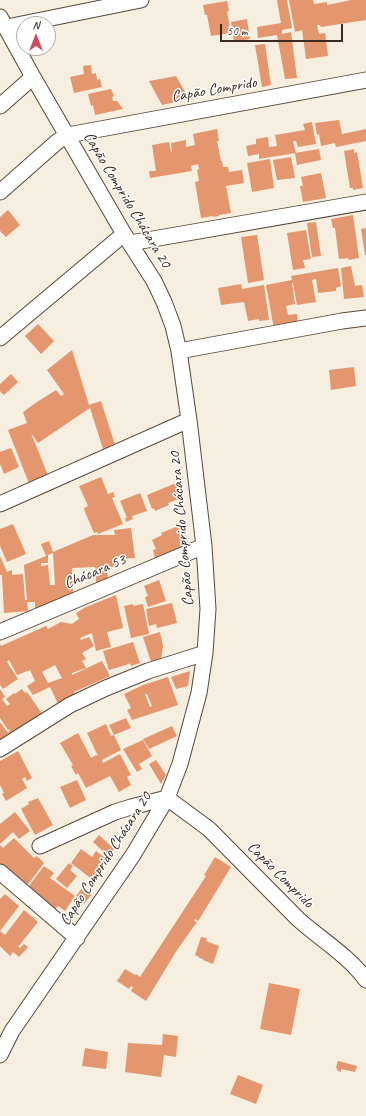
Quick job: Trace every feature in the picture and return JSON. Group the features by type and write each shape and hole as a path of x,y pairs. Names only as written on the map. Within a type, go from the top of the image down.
{"street":[{"path":"3,22 106,4 141,0"},
{"name":"Capão Comprido Chácara 20","path":"0,1055 12,1031 133,855 167,798 180,764 199,693 205,653 208,608 204,546 190,420 179,351 173,326 154,281 127,239 33,77 3,22"},
{"path":"0,106 33,77"},
{"name":"Capão Comprido","path":"68,135 366,80"},
{"path":"0,192 58,141 68,135"},
{"path":"0,338 127,239 366,202"},
{"path":"179,351 342,321 366,318"},
{"path":"0,504 190,420"},
{"name":"Chácara 53","path":"0,632 204,546"},
{"path":"0,749 70,705 106,688 148,670 205,653"},
{"path":"40,846 130,806 167,798"},
{"name":"Capão Comprido","path":"167,798 209,829 298,919 350,962 366,980"},
{"path":"0,872 77,938"}],"building":[{"path":"277,0 287,0 292,28 282,30 282,34 291,32 297,78 285,79 277,35 258,38 257,27 281,23"},
{"path":"289,0 313,0 314,4 327,2 327,5 351,0 366,0 366,20 321,27 320,25 317,25 319,34 325,33 328,56 306,59 302,30 295,32"},
{"path":"227,1 229,11 227,11 231,33 211,36 207,15 205,15 203,5"},
{"path":"247,19 250,39 234,42 231,22"},
{"path":"265,44 271,85 262,87 255,45"},
{"path":"91,65 92,74 96,73 97,80 100,79 102,87 74,93 70,77 84,74 83,66"},
{"path":"176,76 189,99 162,105 149,81"},
{"path":"111,89 114,96 112,97 113,101 117,101 123,109 95,115 93,105 91,106 88,94"},
{"path":"339,120 342,134 366,129 366,141 336,147 335,143 321,146 315,123"},
{"path":"312,122 316,144 298,147 296,141 293,141 296,153 259,159 259,154 248,156 246,146 256,144 256,139 268,137 269,147 277,146 275,135 305,130 303,124"},
{"path":"217,129 219,141 217,141 223,167 228,167 229,172 242,170 244,183 226,186 231,213 201,218 195,182 199,181 197,170 199,169 198,164 191,166 192,171 150,178 149,171 156,171 152,145 169,142 172,152 171,143 186,140 186,147 195,145 193,134"},
{"path":"319,149 321,160 297,165 295,153"},
{"path":"354,149 354,153 357,152 363,188 353,190 353,188 350,188 344,151"},
{"path":"291,157 295,178 277,180 273,160"},
{"path":"270,159 274,188 252,192 247,163"},
{"path":"321,173 326,198 303,202 300,186 303,186 301,177"},
{"path":"8,210 20,225 6,237 0,231 0,217"},
{"path":"353,215 359,258 349,260 348,258 339,259 335,228 333,228 331,219"},
{"path":"316,222 321,256 312,257 307,223"},
{"path":"366,228 366,255 365,255 361,229"},
{"path":"306,230 311,259 303,260 305,268 293,270 287,233"},
{"path":"257,235 264,280 248,283 241,237"},
{"path":"351,266 355,286 362,285 364,297 344,299 341,268"},
{"path":"338,268 341,286 336,288 336,291 318,293 316,279 312,280 316,302 297,305 292,283 295,304 286,306 288,315 297,314 298,325 274,329 266,285 292,280 291,276"},
{"path":"241,284 242,289 264,285 269,320 259,321 259,319 248,321 244,302 221,305 218,288"},
{"path":"38,324 54,341 41,354 25,336"},
{"path":"72,350 89,405 101,401 116,448 115,449 114,444 111,445 112,450 104,452 90,408 38,443 31,433 49,478 30,486 8,430 27,423 23,412 37,402 56,390 61,396 64,394 47,370"},
{"path":"354,367 356,386 331,390 329,370"},
{"path":"11,374 18,382 4,395 0,391 0,384"},
{"path":"11,448 19,467 4,474 0,464 0,452"},
{"path":"101,477 108,494 113,492 115,497 112,498 123,524 98,534 97,532 94,533 85,512 84,508 88,506 79,486"},
{"path":"176,483 181,498 168,503 169,505 155,511 154,508 152,509 147,495"},
{"path":"140,493 147,511 132,516 133,519 126,522 125,518 127,518 120,501"},
{"path":"13,524 26,554 7,562 0,546 0,529"},
{"path":"181,525 190,548 156,562 153,550 156,549 152,540 162,535 161,533"},
{"path":"131,528 135,558 117,559 118,567 107,567 108,581 96,582 95,567 72,568 73,595 35,610 35,602 27,602 28,611 4,613 2,575 0,575 0,556 7,572 12,570 12,575 23,574 25,600 27,600 24,565 46,556 41,544 49,541 53,552 93,535 115,535 114,530","holes":["53,553 55,585 50,585 48,565 41,566 41,563 48,563 48,555"]},
{"path":"159,580 166,601 148,607 145,597 148,596 144,586"},
{"path":"116,595 123,628 107,632 111,647 96,651 92,633 80,638 81,640 89,637 94,646 82,653 86,659 82,661 86,668 72,673 72,675 102,661 110,676 74,692 77,697 59,706 50,687 33,695 27,686 35,681 30,670 17,675 9,660 7,662 18,679 3,689 0,685 0,644 1,646 46,626 48,629 61,622 72,624 79,619 76,613 86,607","holes":["55,665 62,678 48,683 42,672"]},
{"path":"172,603 177,623 157,628 156,624 149,626 146,609"},
{"path":"133,604 133,606 143,604 149,634 131,638 124,606"},
{"path":"160,632 163,646 161,659 151,662 143,637"},
{"path":"133,642 140,663 131,666 130,663 109,670 103,651"},
{"path":"190,671 188,686 176,689 171,677"},
{"path":"168,677 178,705 132,720 127,710 131,708 124,694 143,685","holes":["145,694 147,694 152,706 150,707"]},
{"path":"0,689 5,697 2,699 7,706 10,704 6,699 14,693 15,694 22,689 25,693 27,692 43,715 0,740 0,722 8,733 10,731 0,718"},
{"path":"126,718 131,728 114,735 109,725"},
{"path":"106,724 111,736 114,735 121,750 102,760 103,763 120,754 131,775 127,777 131,785 119,792 110,776 86,788 78,773 76,775 71,766 73,765 60,743 78,733 91,758 96,755 98,756 87,733"},
{"path":"172,726 177,736 149,749 143,739"},
{"path":"143,740 152,756 139,764 142,769 137,772 123,749"},
{"path":"18,751 32,778 27,781 25,777 22,779 27,788 6,801 2,794 4,793 0,785 0,761"},
{"path":"156,760 166,775 161,784 149,764"},
{"path":"77,780 86,800 70,808 60,787"},
{"path":"38,798 53,825 35,835 21,809 29,804 28,802"},
{"path":"15,812 30,831 19,839 13,832 0,844 0,824"},
{"path":"99,835 114,849 108,856 93,842"},
{"path":"14,838 34,858 37,856 44,863 23,891 0,865 0,845 3,848"},
{"path":"81,849 92,857 96,851 108,860 93,880 71,863"},
{"path":"215,857 231,867 198,921 195,919 194,921 197,922 177,950 146,1001 131,991 133,987 131,986 129,989 117,981 125,969 140,977 206,876 204,875"},
{"path":"69,863 73,866 70,870 77,876 67,888 56,879"},
{"path":"44,866 54,873 50,878 75,896 65,911 58,906 53,912 25,891"},
{"path":"83,887 92,894 84,904 75,897"},
{"path":"5,894 19,906 0,931 0,899"},
{"path":"24,910 38,922 18,947 20,948 24,944 28,947 19,957 13,952 10,956 0,946 0,931 5,935"},
{"path":"201,937 207,938 206,941 219,946 213,964 195,955"},
{"path":"269,983 300,989 291,1035 260,1029"},
{"path":"163,1034 178,1036 176,1057 164,1055 161,1077 125,1072 128,1043 162,1045"},
{"path":"85,1048 108,1052 106,1069 82,1066"},
{"path":"338,1061 357,1066 355,1072 341,1069 341,1072 338,1071 336,1067"},
{"path":"238,1075 263,1085 256,1104 230,1094"}]}
